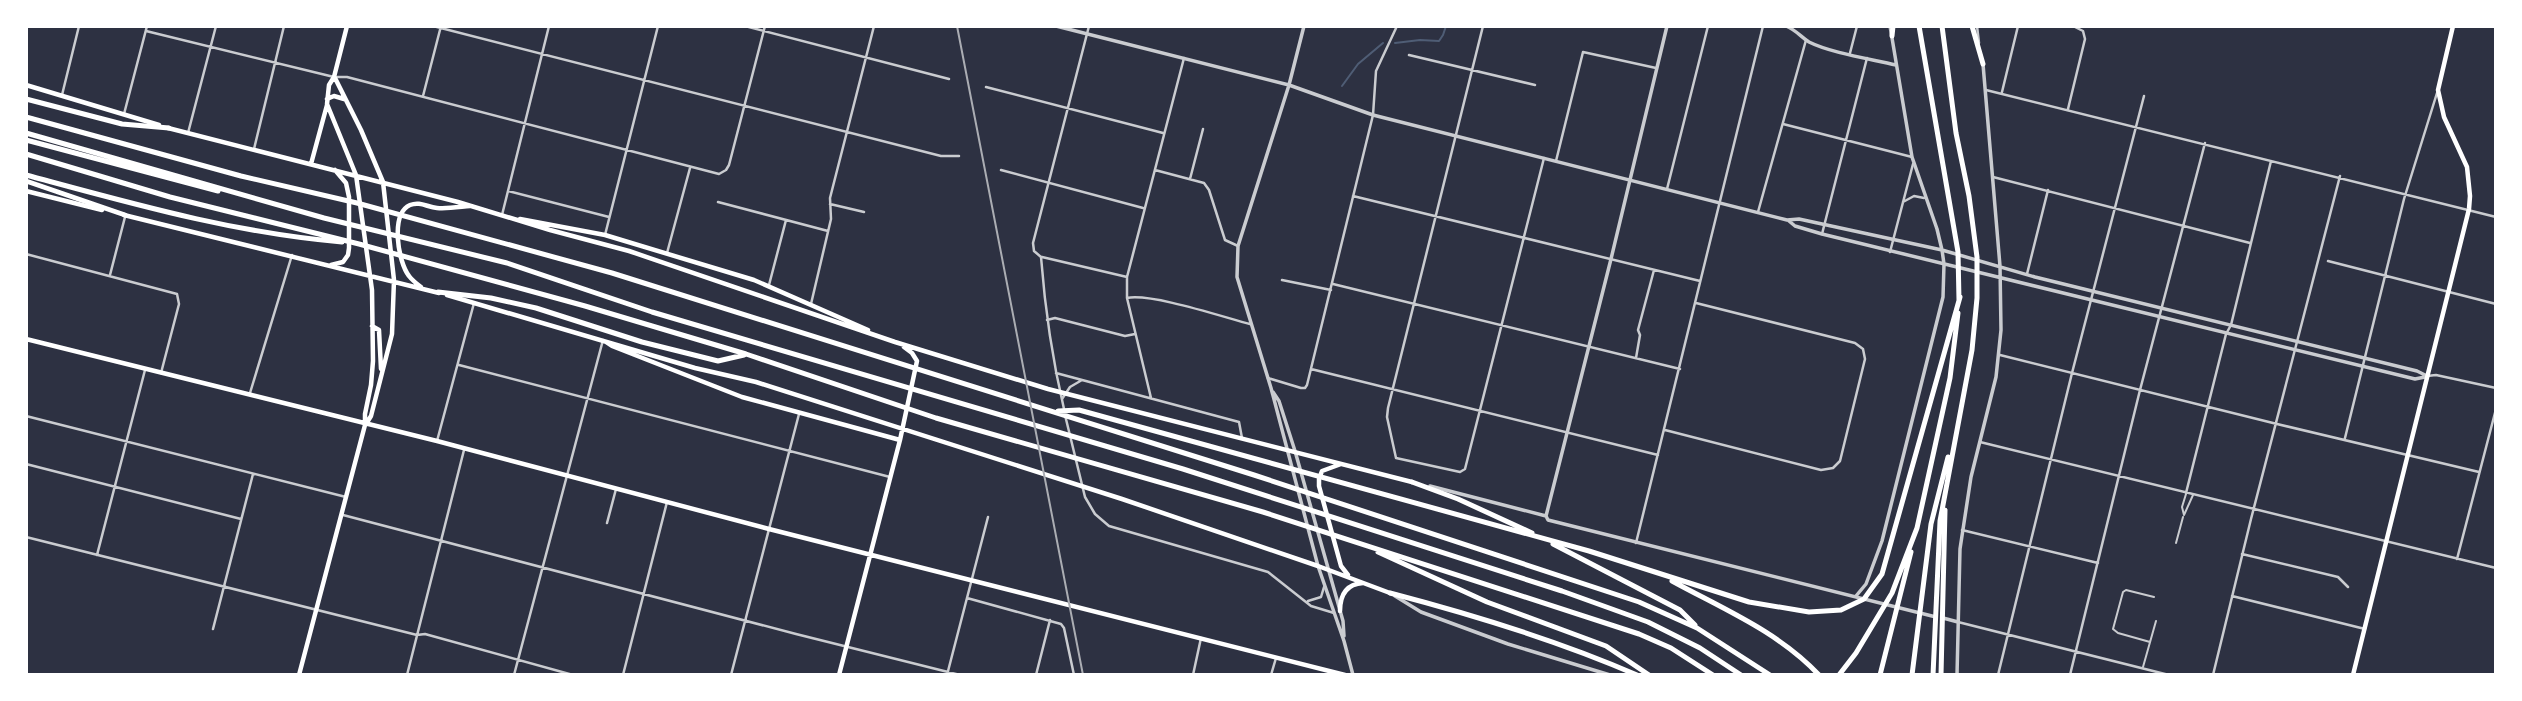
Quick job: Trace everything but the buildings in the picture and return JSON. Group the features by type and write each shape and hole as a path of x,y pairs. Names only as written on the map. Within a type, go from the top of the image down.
{"highway":[{"path":"1891,26 1892,36"},
{"path":"1880,675 1917,528 1956,345 1960,297 1958,252 1919,26"},
{"path":"1933,675 1940,521 1972,350 1977,298 1977,257 1969,196 1956,133 1942,26"},
{"path":"1974,26 1983,64"},
{"path":"26,99 122,124 169,128"},
{"path":"26,117 241,176 329,195 612,273 1055,411 1639,602 1713,636 1770,675"},
{"path":"26,133 324,218 507,263 652,313 1259,494 1562,591 1648,622 1700,648 1741,675"},
{"path":"26,140 155,176 289,208"},
{"path":"26,154 170,197 321,237"},
{"path":"26,178 186,217 359,244 585,306 746,354 936,418 1263,512 1639,634 1671,648 1713,675"},
{"path":"26,178 125,215"},
{"path":"438,292 491,298 537,308 642,342 718,360 746,354"},
{"path":"1055,411 1079,410 1589,551 1749,601 1798,611 1825,612 1854,605 1874,588 1882,574 1960,297"},
{"path":"1912,675 1931,524 1958,424"},
{"path":"1412,482 1513,523 1680,610 1698,628"},
{"path":"1941,675 1946,487"},
{"path":"1839,675 1863,643 1892,593 1917,528"},
{"path":"1353,541 1487,602 1595,642 1624,657 1649,675"},
{"path":"1657,573 1788,646 1819,675"},
{"path":"1390,593 1522,631 1637,675"},
{"path":"1624,657 1644,675"}],"main road":[{"path":"312,164 329,85 334,77 347,26"},
{"path":"2353,675 2469,209 2466,167 2444,117 2438,90 2453,26"},
{"path":"334,77 383,182 394,280 392,334 371,416 365,425"},
{"path":"26,85 169,128 474,206 629,251 895,342 1093,401 1412,482"},
{"path":"327,102 334,96 345,99"},
{"path":"299,675 365,425 371,385 370,275 356,175 327,102"},
{"path":"330,265 343,262 349,248 349,197 346,183 334,170"},
{"path":"26,191 394,280 695,368 756,382 1122,499 1318,565 1390,593"},
{"path":"421,288 404,267 397,220 402,209 412,204 437,208 474,206"},
{"path":"502,215 605,236 769,286 901,345 916,358 900,440 839,675"},
{"path":"372,326 379,330 382,369"},
{"path":"603,339 612,346 714,387 799,414 900,440"},
{"path":"26,340 437,442 1345,675"},
{"path":"1342,464 1322,471 1319,486 1341,566 1353,578"},
{"path":"1337,612 1341,597 1348,588 1356,584 1367,584"}],"street":[{"path":"62,95 79,26"},
{"path":"124,114 147,26"},
{"path":"188,133 216,26"},
{"path":"254,149 284,26"},
{"path":"433,26 945,157 959,156"},
{"path":"502,215 550,26"},
{"path":"605,236 657,26"},
{"path":"745,26 949,79"},
{"path":"145,31 334,77 347,77 524,125 713,173 723,173 729,165 765,26"},
{"path":"811,304 831,219 830,204 846,132 874,26"},
{"path":"1056,26 1289,85 1373,115 1455,136 1787,220 1798,219 1824,224 1942,250 2094,292 2417,371 2427,376"},
{"path":"1089,26 1033,243 1034,251 1041,257 1127,277"},
{"path":"1304,26 1289,85 1238,246 1237,276 1271,388 1318,565 1337,612"},
{"path":"1268,378 1305,388 1373,115 1376,71 1397,26"},
{"path":"1483,26 1387,417 1396,458 1463,472 1544,158"},
{"path":"1546,516 1667,26"},
{"path":"1667,189 1708,26"},
{"path":"1636,543 1763,26"},
{"path":"1786,26 1806,40 1896,65"},
{"path":"1850,53 1857,26"},
{"path":"2002,92 2018,26"},
{"path":"2068,109 2085,40 2083,31 2073,26"},
{"path":"423,96 441,27"},
{"path":"1856,596 1866,584 1876,558 1897,488 1940,312 1944,264 1937,229 1913,163 1892,36"},
{"path":"1758,212 1806,40"},
{"path":"1556,161 1583,52 1656,68"},
{"path":"1409,55 1535,85"},
{"path":"1151,398 1127,298 1127,277 1184,58"},
{"path":"1822,234 1867,58"},
{"path":"1957,675 1962,530 1967,495 2000,355 2000,266 1983,64"},
{"path":"986,87 1163,133"},
{"path":"1985,89 2496,217"},
{"path":"2344,440 2406,193 2438,90"},
{"path":"1998,675 2050,460 2144,96"},
{"path":"1783,124 1912,157"},
{"path":"1190,179 1203,130"},
{"path":"2070,675 2140,390 2205,143"},
{"path":"2186,493 2271,160"},
{"path":"1890,252 1913,163"},
{"path":"667,253 690,167"},
{"path":"1000,170 1143,208"},
{"path":"1154,170 1206,186 1225,240 1238,246"},
{"path":"2213,675 2340,176"},
{"path":"1993,177 2250,243"},
{"path":"2027,274 2048,190"},
{"path":"508,191 609,217"},
{"path":"1353,196 1700,281"},
{"path":"1903,201 1914,197 1924,198"},
{"path":"718,202 828,231"},
{"path":"830,204 864,212"},
{"path":"110,275 125,215"},
{"path":"769,286 786,220"},
{"path":"1787,220 1795,226 1890,252 2362,367 2415,379 2436,375 2496,387"},
{"path":"26,254 177,294 179,304 161,374"},
{"path":"250,396 292,255"},
{"path":"1041,257 1046,321 1056,373 1084,498 1095,514 1109,526 1131,534 1268,572 1311,606 1337,612"},
{"path":"2328,261 2496,303"},
{"path":"1636,358 1640,335 1638,330 1654,270"},
{"path":"1282,279 1331,290"},
{"path":"1333,284 1680,369"},
{"path":"1127,298 1140,297 1162,301 1250,324"},
{"path":"1665,429 1821,470 1833,468 1840,461 1865,359 1863,349 1855,343 1695,302"},
{"path":"437,442 474,303"},
{"path":"1046,321 1055,318 1125,336 1135,334"},
{"path":"514,675 603,339"},
{"path":"2000,355 2479,471"},
{"path":"459,365 890,477"},
{"path":"1311,369 1658,455"},
{"path":"97,555 145,370"},
{"path":"1056,373 1239,422 1242,439"},
{"path":"1062,399 1070,387 1082,380"},
{"path":"1271,388 1279,401 1329,569 1353,675"},
{"path":"2457,559 2496,409"},
{"path":"731,675 799,414"},
{"path":"26,416 346,497"},
{"path":"1980,442 2496,568"},
{"path":"407,675 464,450"},
{"path":"26,464 241,519"},
{"path":"213,629 253,474"},
{"path":"1412,482 1546,516 1548,520 1636,543 2169,675"},
{"path":"607,523 616,489"},
{"path":"623,675 667,501"},
{"path":"342,514 960,675"},
{"path":"948,673 988,517"},
{"path":"1962,530 2098,563"},
{"path":"26,537 417,635 425,634 573,675"},
{"path":"2242,554 2338,577 2348,587"},
{"path":"1305,601 1312,602 1321,597 1324,584"},
{"path":"1390,593 1421,611 1495,639 1610,675"},
{"path":"2232,596 2365,629"},
{"path":"967,598 1050,620 1064,628 1074,675"},
{"path":"1036,675 1050,620"},
{"path":"1193,675 1201,638"},
{"path":"1271,675 1276,656"},
{"path":"2141,675 2143,668"}],"lane":[{"path":"2184,515 2182,507 2186,493"},
{"path":"2176,543 2193,495"},
{"path":"2150,642 2118,633 2113,629 2113,623 2126,590 2154,597"},
{"path":"2143,668 2156,621"}],"waterway":[{"path":"1395,43 1439,41 1446,26"},
{"path":"1342,86 1358,64 1383,43"}],"railway":[{"path":"957,26 1083,675"}]}
